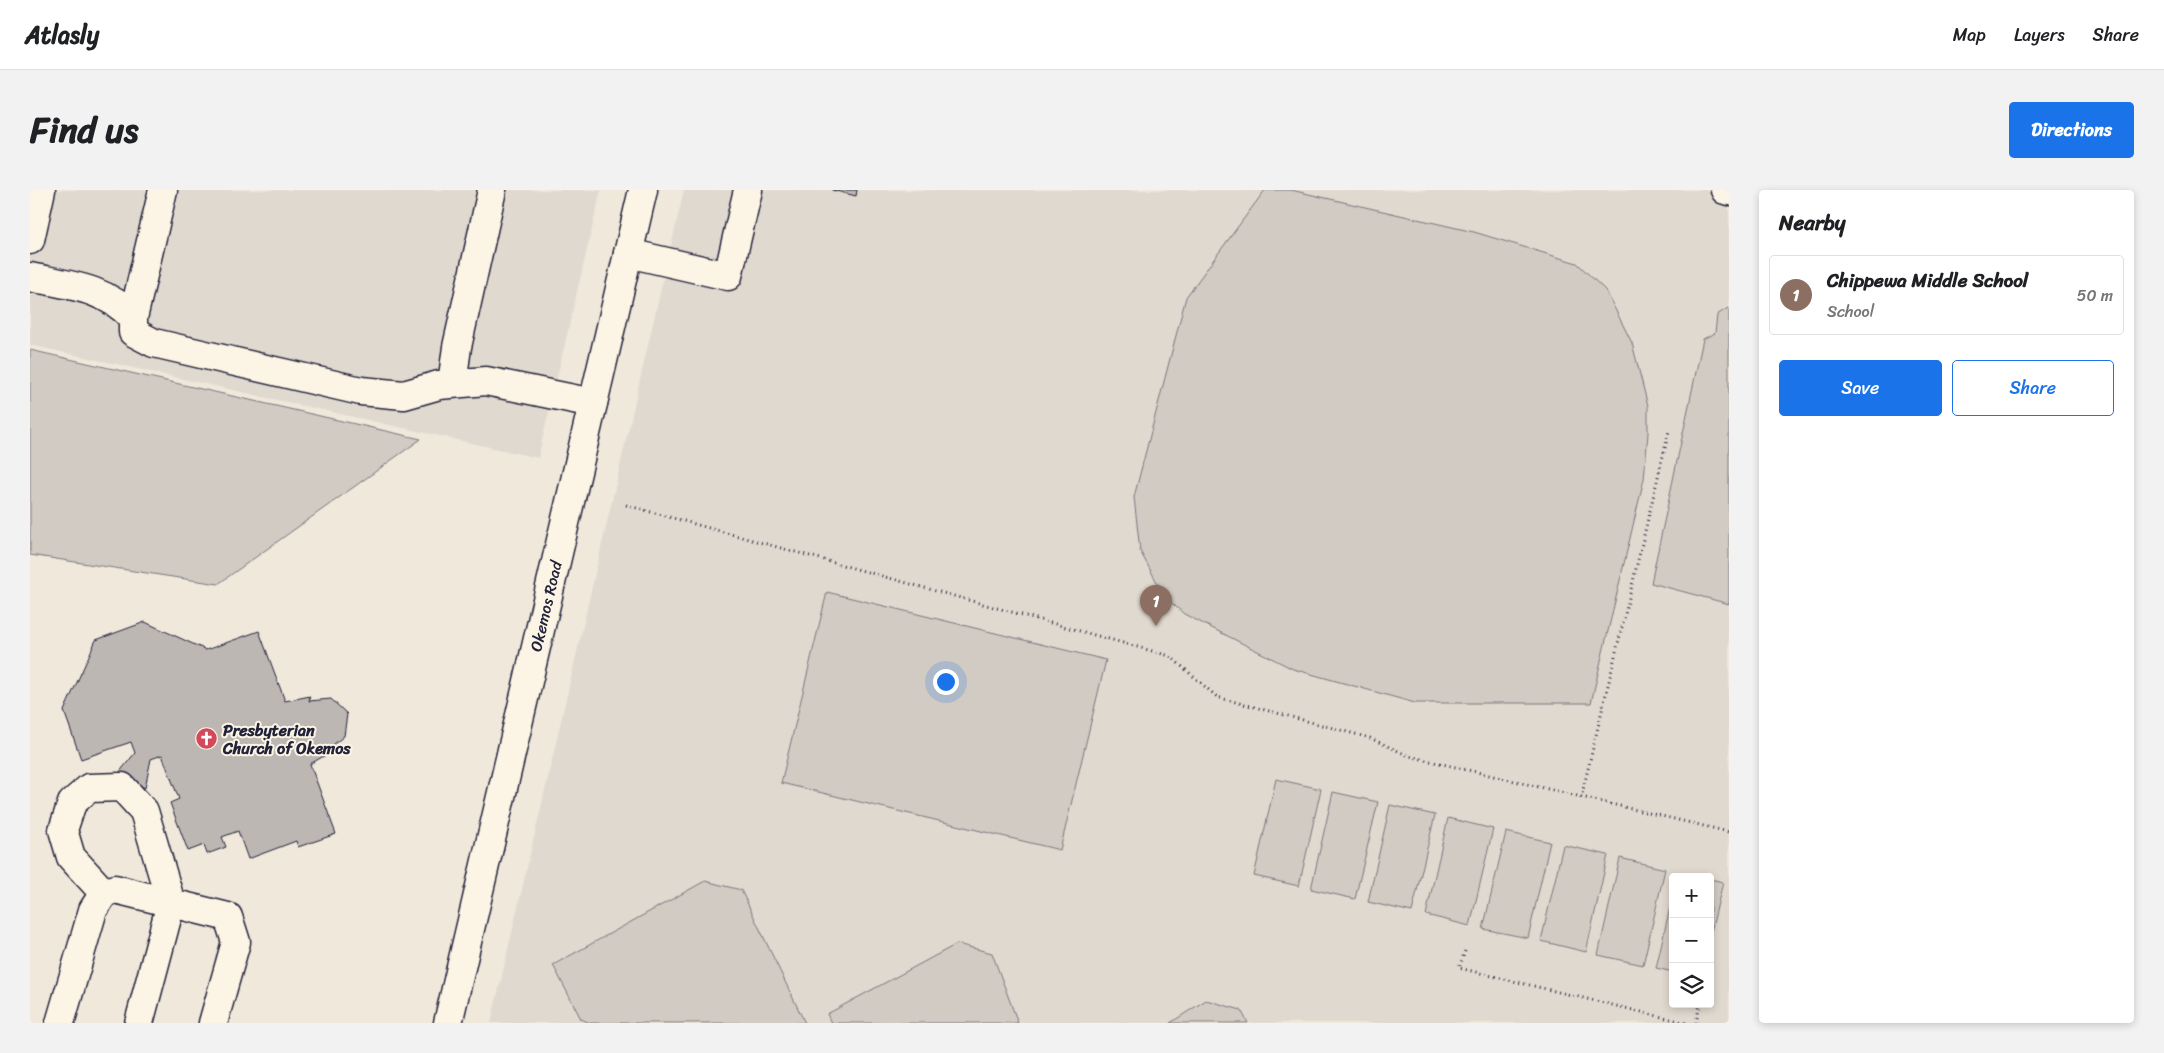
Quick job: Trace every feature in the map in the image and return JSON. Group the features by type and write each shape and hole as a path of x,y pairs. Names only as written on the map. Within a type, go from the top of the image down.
{"main road":[{"path":"30,240 41,190"},
{"path":"163,190 133,318 133,332 154,343 361,391 404,395 452,384 486,381 593,403"},
{"path":"452,384 457,346 492,190"},
{"name":"Okemos Road","path":"448,1023 643,190"},
{"path":"628,252 728,276 748,190"},
{"path":"1724,190 1729,191"},
{"path":"30,277 101,292 122,305 133,318"},
{"path":"104,893 71,857 64,830 72,803 89,788 122,787 144,811 171,903 139,1023"},
{"path":"60,1023 93,910 104,893 115,889 228,917 236,942 213,1023"}],"path":[{"path":"1581,798 1669,431"},
{"path":"626,505 1170,656 1217,697 1370,738 1409,756 1729,832"},
{"path":"1465,951 1459,968 1687,1023"},
{"path":"1696,1023 1699,1008"}],"shaded area":[{"path":"30,190 601,190 538,458 30,345"},
{"path":"684,190 1729,190 1729,1023 491,1023"},
{"path":"1265,190 1291,190 1474,232 1577,263 1606,291 1632,343 1648,406 1648,433 1644,479 1591,703 1415,703 1293,669 1184,614 1165,597 1140,551 1134,497 1186,297"},
{"path":"1728,308 1729,604 1651,583 1703,339 1715,333 1717,315"},
{"path":"30,350 421,439 218,584 30,555"},
{"path":"827,592 1106,660 1060,850 781,783"},
{"path":"1276,779 1321,789 1299,886 1254,876"},
{"path":"1333,792 1378,802 1355,899 1311,889"},
{"path":"1390,805 1435,815 1412,912 1368,902"},
{"path":"1448,818 1493,829 1470,926 1426,915"},
{"path":"1506,832 1550,842 1528,938 1483,929"},
{"path":"1563,845 1608,855 1586,952 1541,941"},
{"path":"1620,858 1665,869 1643,965 1598,955"},
{"path":"1714,880 1723,882 1714,919"},
{"path":"705,881 741,890 805,1023 590,1023 581,1019 553,965"},
{"path":"1669,911 1669,971 1656,968"},
{"path":"957,944 992,953 1018,1023 831,1023 827,1014"},
{"path":"1206,1000 1241,1010 1248,1023 1170,1023"}],"building":[{"path":"832,190 857,190 856,196"},
{"name":"Presbyterian Church of Okemos","path":"145,622 206,650 259,631 285,701 310,696 309,701 331,699 347,714 344,736 328,749 331,752 310,764 336,834 298,847 296,841 248,859 238,831 222,837 226,847 207,854 204,845 188,851 170,803 179,799 162,755 151,759 145,788 118,774 135,753 131,742 81,759 64,711 96,640"}],"place":[{"name":"Chippewa Middle School","path":"1156,626"},
{"name":"Presbyterian Church of Okemos","path":"207,739"}]}
